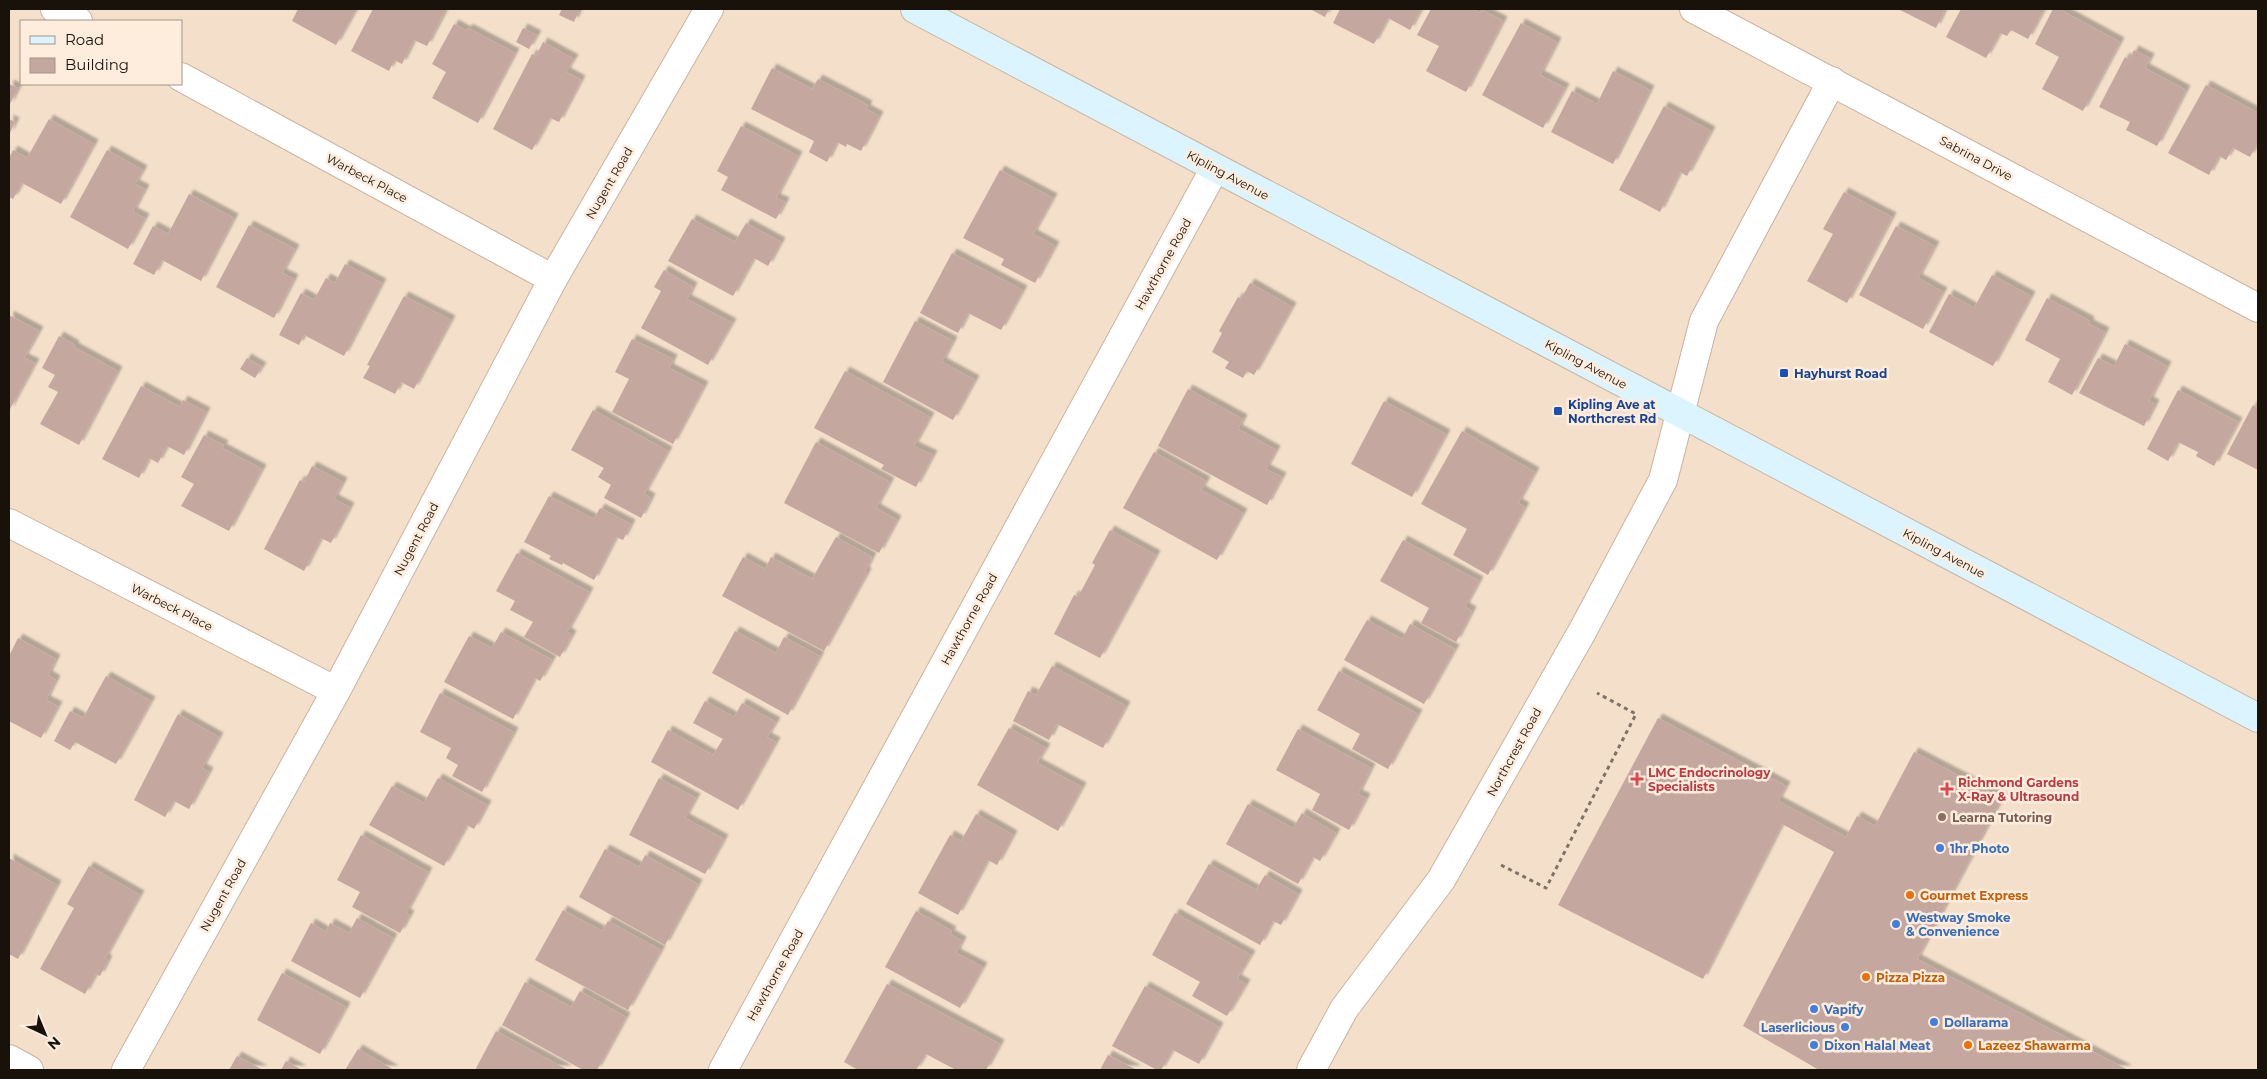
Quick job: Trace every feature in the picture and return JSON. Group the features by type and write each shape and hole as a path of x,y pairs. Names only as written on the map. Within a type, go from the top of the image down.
{"main road":[{"name":"Kipling Avenue","path":"915,9 2258,718"}],"street":[{"path":"55,9 76,20"},
{"name":"Nugent Road","path":"126,1070 336,692 554,279 709,9"},
{"name":"Sabrina Drive","path":"1694,9 2258,308"},
{"name":"Warbeck Place","path":"182,78 554,279"},
{"path":"1680,413 1704,321 1832,82"},
{"name":"Hawthorne Road","path":"723,1070 1215,168"},
{"name":"Northcrest Road","path":"1311,1070 1344,1009 1441,880 1578,639 1663,480 1680,413"},
{"name":"Warbeck Place","path":"9,522 336,692"},
{"path":"9,1060 29,1070"}],"path":[{"path":"1501,865 1546,888 1636,714 1597,694"}],"building":[{"path":"298,9 356,9 336,45 292,21"},
{"path":"373,9 446,9 427,46 414,40 402,64 394,60 389,71 351,51"},
{"path":"562,9 579,10 574,22 559,15"},
{"path":"1310,9 1329,9 1325,17"},
{"path":"1340,9 1421,9 1410,30 1388,18 1374,44 1333,23"},
{"path":"1431,9 1471,9 1480,13 1482,10 1503,21 1466,92 1426,71 1439,46 1417,35"},
{"path":"1898,9 1945,9 1936,28"},
{"path":"1961,9 2044,9 2028,39 2011,30 2007,36 2000,33 1986,58 1946,37"},
{"path":"2053,9 2059,9 2120,42 2083,111 2042,89 2059,57 2035,44"},
{"path":"1521,23 1557,42 1540,75 1565,88 1543,128 1482,95"},
{"path":"454,24 467,31 468,28 515,53 478,123 432,98 446,72 432,64"},
{"path":"523,28 537,35 529,49 516,42"},
{"path":"543,42 574,59 566,72 581,80 559,122 550,118 532,150 493,129 532,54 536,56"},
{"path":"2134,50 2150,58 2145,68 2186,90 2157,146 2126,130 2130,122 2099,107 2125,57 2129,60"},
{"path":"772,68 812,89 818,79 868,105 866,109 879,116 861,151 847,144 846,147 837,142 827,162 809,152 814,141 751,109"},
{"path":"1613,71 1650,90 1613,164 1551,132 1572,91 1597,104"},
{"path":"9,84 18,88 9,106"},
{"path":"2206,85 2258,113 2258,142 2250,157 2233,148 2226,160 2219,156 2209,175 2168,153"},
{"path":"1664,106 1711,131 1687,176 1680,172 1660,212 1619,190"},
{"path":"9,119 15,122 9,135"},
{"path":"49,119 94,144 61,204 22,183 13,199 9,197 9,158 13,150 27,158"},
{"path":"741,126 798,156 776,198 785,202 776,219 721,190 728,177 717,171"},
{"path":"107,150 143,170 135,184 145,189 133,212 145,218 128,249 70,217"},
{"path":"1000,170 1053,198 1033,234 1055,246 1035,283 1001,265 1004,259 963,238"},
{"path":"1844,192 1892,217 1847,303 1807,281 1833,234 1823,229"},
{"path":"189,194 234,218 201,281 162,260 154,275 133,264 153,226 168,234"},
{"path":"692,219 735,242 746,223 781,242 768,266 754,258 733,296 668,261"},
{"path":"249,225 295,249 282,273 294,279 274,318 216,287"},
{"path":"1896,226 1935,246 1918,278 1943,292 1923,329 1859,295"},
{"path":"952,253 1023,290 1001,330 968,313 958,333 920,313"},
{"path":"345,264 382,283 344,356 304,335 299,345 279,335 301,293 314,300 326,278 335,283"},
{"path":"664,270 693,287 687,299 732,323 708,365 641,328 661,291 654,287"},
{"path":"1992,275 2031,296 1993,366 1929,332 1949,294 1974,308"},
{"path":"1250,283 1292,307 1254,375 1247,371 1243,378 1225,368 1229,362 1212,352 1222,333 1219,331 1238,297 1241,299"},
{"path":"404,296 451,320 414,389 401,382 395,394 363,378 370,366 367,365"},
{"path":"2047,298 2090,321 2089,324 2105,332 2072,395 2048,382 2060,359 2025,340"},
{"path":"9,315 39,331 24,358 35,363 9,411"},
{"path":"915,321 953,341 942,362 975,380 953,420 883,382"},
{"path":"59,336 75,345 74,347 118,371 79,445 40,424 58,392 48,387 55,375 42,368"},
{"path":"632,339 673,359 669,368 704,386 673,444 612,412 629,379 615,372"},
{"path":"2125,344 2167,366 2149,401 2155,404 2144,426 2079,393 2098,358 2114,366"},
{"path":"247,358 262,367 255,378 240,369"},
{"path":"845,371 930,417 914,446 933,455 916,487 881,469 884,465 814,428"},
{"path":"141,386 180,407 183,400 206,412 184,455 167,446 158,463 149,458 139,478 102,459"},
{"path":"1188,389 1243,419 1238,429 1276,450 1266,469 1282,477 1267,505 1158,446"},
{"path":"2178,390 2238,422 2214,466 2196,456 2198,452 2178,442 2168,461 2147,449"},
{"path":"1384,401 1446,434 1412,497 1351,464"},
{"path":"2253,405 2258,408 2258,470 2227,454"},
{"path":"593,410 668,451 644,494 651,498 641,518 604,498 611,485 598,477 604,468 571,450"},
{"path":"1462,431 1535,472 1518,503 1525,507 1488,575 1453,555 1467,529 1421,504"},
{"path":"204,435 224,445 222,448 262,469 229,531 181,506 194,484 181,477"},
{"path":"816,442 890,482 876,508 897,520 879,553 784,503"},
{"path":"1154,452 1206,481 1201,490 1243,513 1217,560 1123,508"},
{"path":"312,466 343,482 334,499 350,507 331,543 321,538 304,571 264,549 300,480 304,482"},
{"path":"549,496 594,519 600,508 631,524 623,540 616,537 594,580 563,563 562,565 549,559 551,556 524,542"},
{"path":"1110,530 1156,555 1100,658 1054,634 1074,595 1078,597 1095,565 1092,563"},
{"path":"836,537 872,557 865,571 867,573 824,651 722,596 743,557 765,569 771,557 812,579"},
{"path":"1403,540 1479,581 1465,607 1472,611 1456,642 1421,623 1429,608 1380,581"},
{"path":"517,553 589,592 567,632 572,635 560,657 524,637 533,622 510,610 515,601 496,591"},
{"path":"1367,620 1402,639 1410,624 1455,649 1424,704 1344,660"},
{"path":"735,631 776,653 784,637 820,656 788,715 712,673"},
{"path":"501,632 552,660 540,681 535,678 513,719 444,682 469,636 492,648"},
{"path":"18,638 56,659 48,675 56,680 46,700 58,706 41,738 9,721 9,656"},
{"path":"1052,666 1126,706 1103,748 1057,724 1049,740 1013,721 1028,691 1036,695"},
{"path":"1339,671 1418,714 1388,769 1352,749 1360,734 1317,710"},
{"path":"106,676 151,701 116,764 75,742 70,750 54,741 70,711 83,718"},
{"path":"440,693 514,732 482,792 452,776 458,765 446,758 451,748 420,732"},
{"path":"705,701 734,717 742,703 776,722 767,737 776,742 738,810 651,762 668,730 713,755 723,739 693,723"},
{"path":"178,714 219,737 202,768 209,772 189,809 174,801 165,817 134,800"},
{"path":"1658,718 1786,786 1778,801 1846,837 1857,816 1875,826 1914,752 2002,798 1917,959 2128,1070 1819,1070 1743,1026 1834,852 1782,824 1703,979 1558,905"},
{"path":"1009,728 1046,748 1037,763 1082,787 1058,831 977,785"},
{"path":"1298,729 1371,768 1358,794 1366,798 1349,830 1312,810 1320,794 1276,770"},
{"path":"438,778 487,805 474,829 467,825 444,866 369,825 392,786 424,803"},
{"path":"659,778 696,798 685,818 724,839 705,874 629,835"},
{"path":"1248,804 1293,828 1302,813 1336,833 1320,861 1313,857 1298,884 1226,844"},
{"path":"976,814 1013,835 997,865 988,860 958,915 918,893 950,835 961,841"},
{"path":"361,835 428,872 406,913 410,915 400,933 352,907 360,892 337,880"},
{"path":"605,849 639,867 645,855 698,884 665,945 579,897"},
{"path":"9,858 57,885 18,959 9,954"},
{"path":"1209,864 1256,890 1265,875 1298,894 1281,925 1273,921 1260,945 1186,904"},
{"path":"89,866 140,895 105,958 108,960 100,976 96,974 85,994 40,969 74,908 67,904"},
{"path":"563,910 602,931 608,921 661,950 628,1010 535,960"},
{"path":"916,911 952,931 950,934 962,941 956,953 983,967 960,1008 885,967"},
{"path":"1175,913 1251,955 1237,979 1246,984 1227,1016 1192,996 1200,982 1152,955"},
{"path":"357,918 393,938 360,998 291,961 311,923 326,932 330,923 349,933"},
{"path":"282,973 346,1007 320,1054 257,1020"},
{"path":"525,982 571,1007 580,991 626,1017 597,1070 583,1070 502,1025"},
{"path":"887,984 1000,1044 986,1070 956,1070 926,1054 916,1070 858,1070 844,1062"},
{"path":"1145,986 1219,1027 1199,1064 1173,1050 1161,1070 1157,1070 1112,1046"},
{"path":"496,1031 568,1070 475,1070"},
{"path":"358,1049 394,1070 345,1070"},
{"path":"1108,1055 1137,1070 1100,1070"},
{"path":"237,1056 263,1070 229,1070"},
{"path":"286,1061 302,1070 281,1070"}],"place":[{"name":"Hayhurst Road","path":"1784,373"},
{"name":"Kipling Ave at Northcrest Rd","path":"1558,411"},
{"name":"LMC Endocrinology Specialists","path":"1637,779"},
{"name":"Richmond Gardens X-Ray & Ultrasound","path":"1947,789"},
{"name":"Learna Tutoring","path":"1942,817"},
{"name":"1hr Photo","path":"1940,848"},
{"name":"Gourmet Express","path":"1910,895"},
{"name":"Westway Smoke & Convenience","path":"1896,924"},
{"name":"Pizza Pizza","path":"1866,977"},
{"name":"Vapify","path":"1814,1009"},
{"name":"Dollarama","path":"1934,1022"},
{"name":"Laserlicious","path":"1845,1027"},
{"name":"Dixon Halal Meat","path":"1814,1045"},
{"name":"Lazeez Shawarma","path":"1968,1045"}]}
